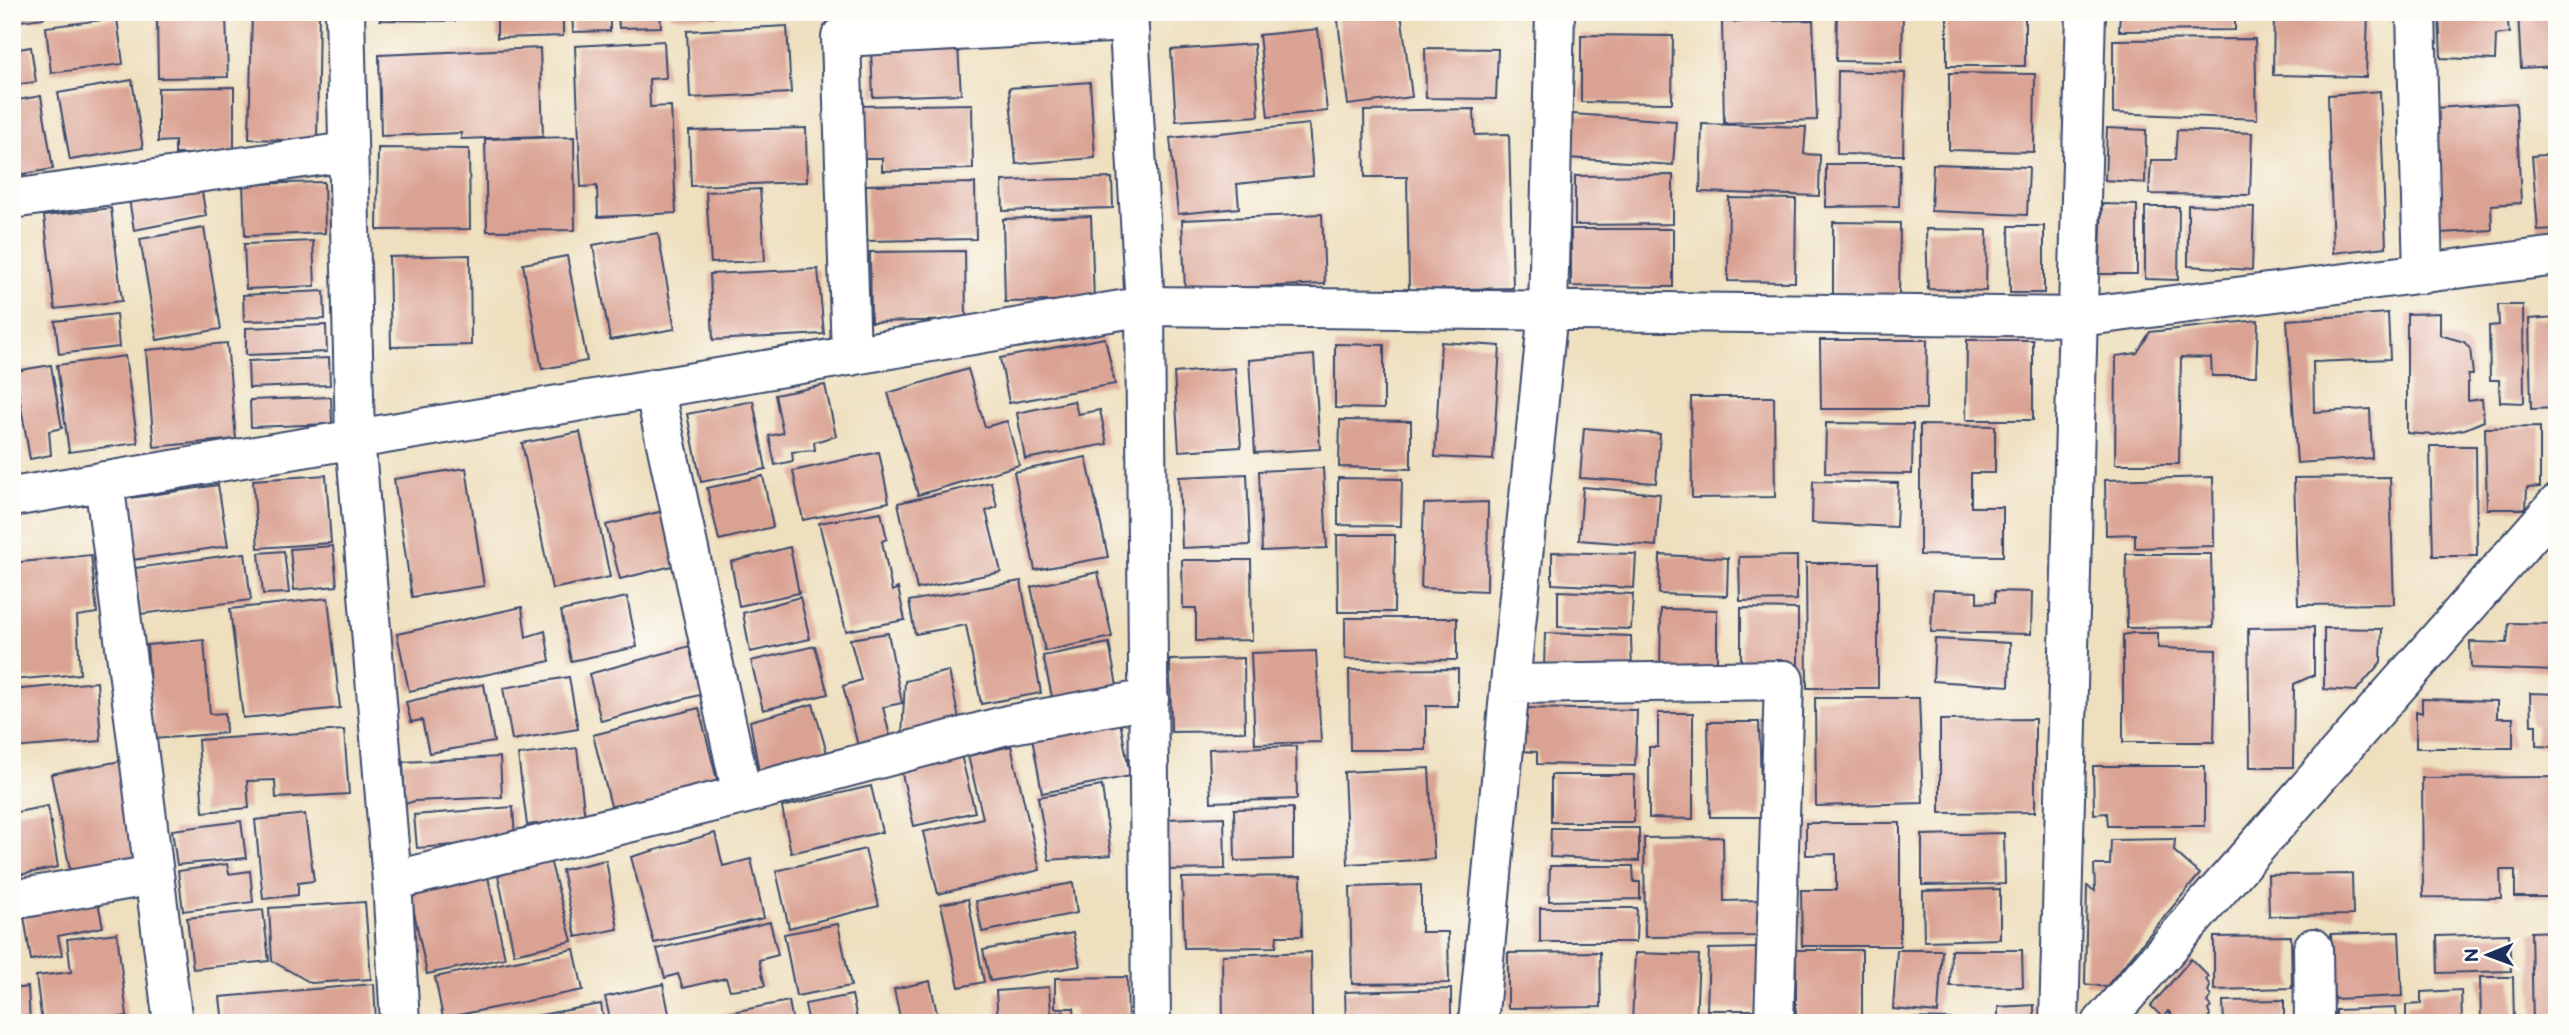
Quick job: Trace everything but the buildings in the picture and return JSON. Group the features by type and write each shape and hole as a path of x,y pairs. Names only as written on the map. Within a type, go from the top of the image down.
{"street":[{"path":"345,12 355,438 392,881 400,1023"},
{"path":"1478,1023 1548,311 1555,12"},
{"path":"2059,1023 2086,12"},
{"path":"2416,12 2423,274"},
{"path":"850,356 841,37 1128,17 1145,306 1152,1023"},
{"path":"12,199 347,152"},
{"path":"12,497 1145,306 2078,317 2557,256"},
{"path":"654,388 742,795"},
{"path":"104,481 173,1023"},
{"path":"2102,1023 2557,504"},
{"path":"1510,684 1784,680 1774,1023"},
{"path":"392,881 742,795 1007,725 1149,699"},
{"path":"12,900 154,875"},
{"path":"2313,948 2314,1023"}]}
